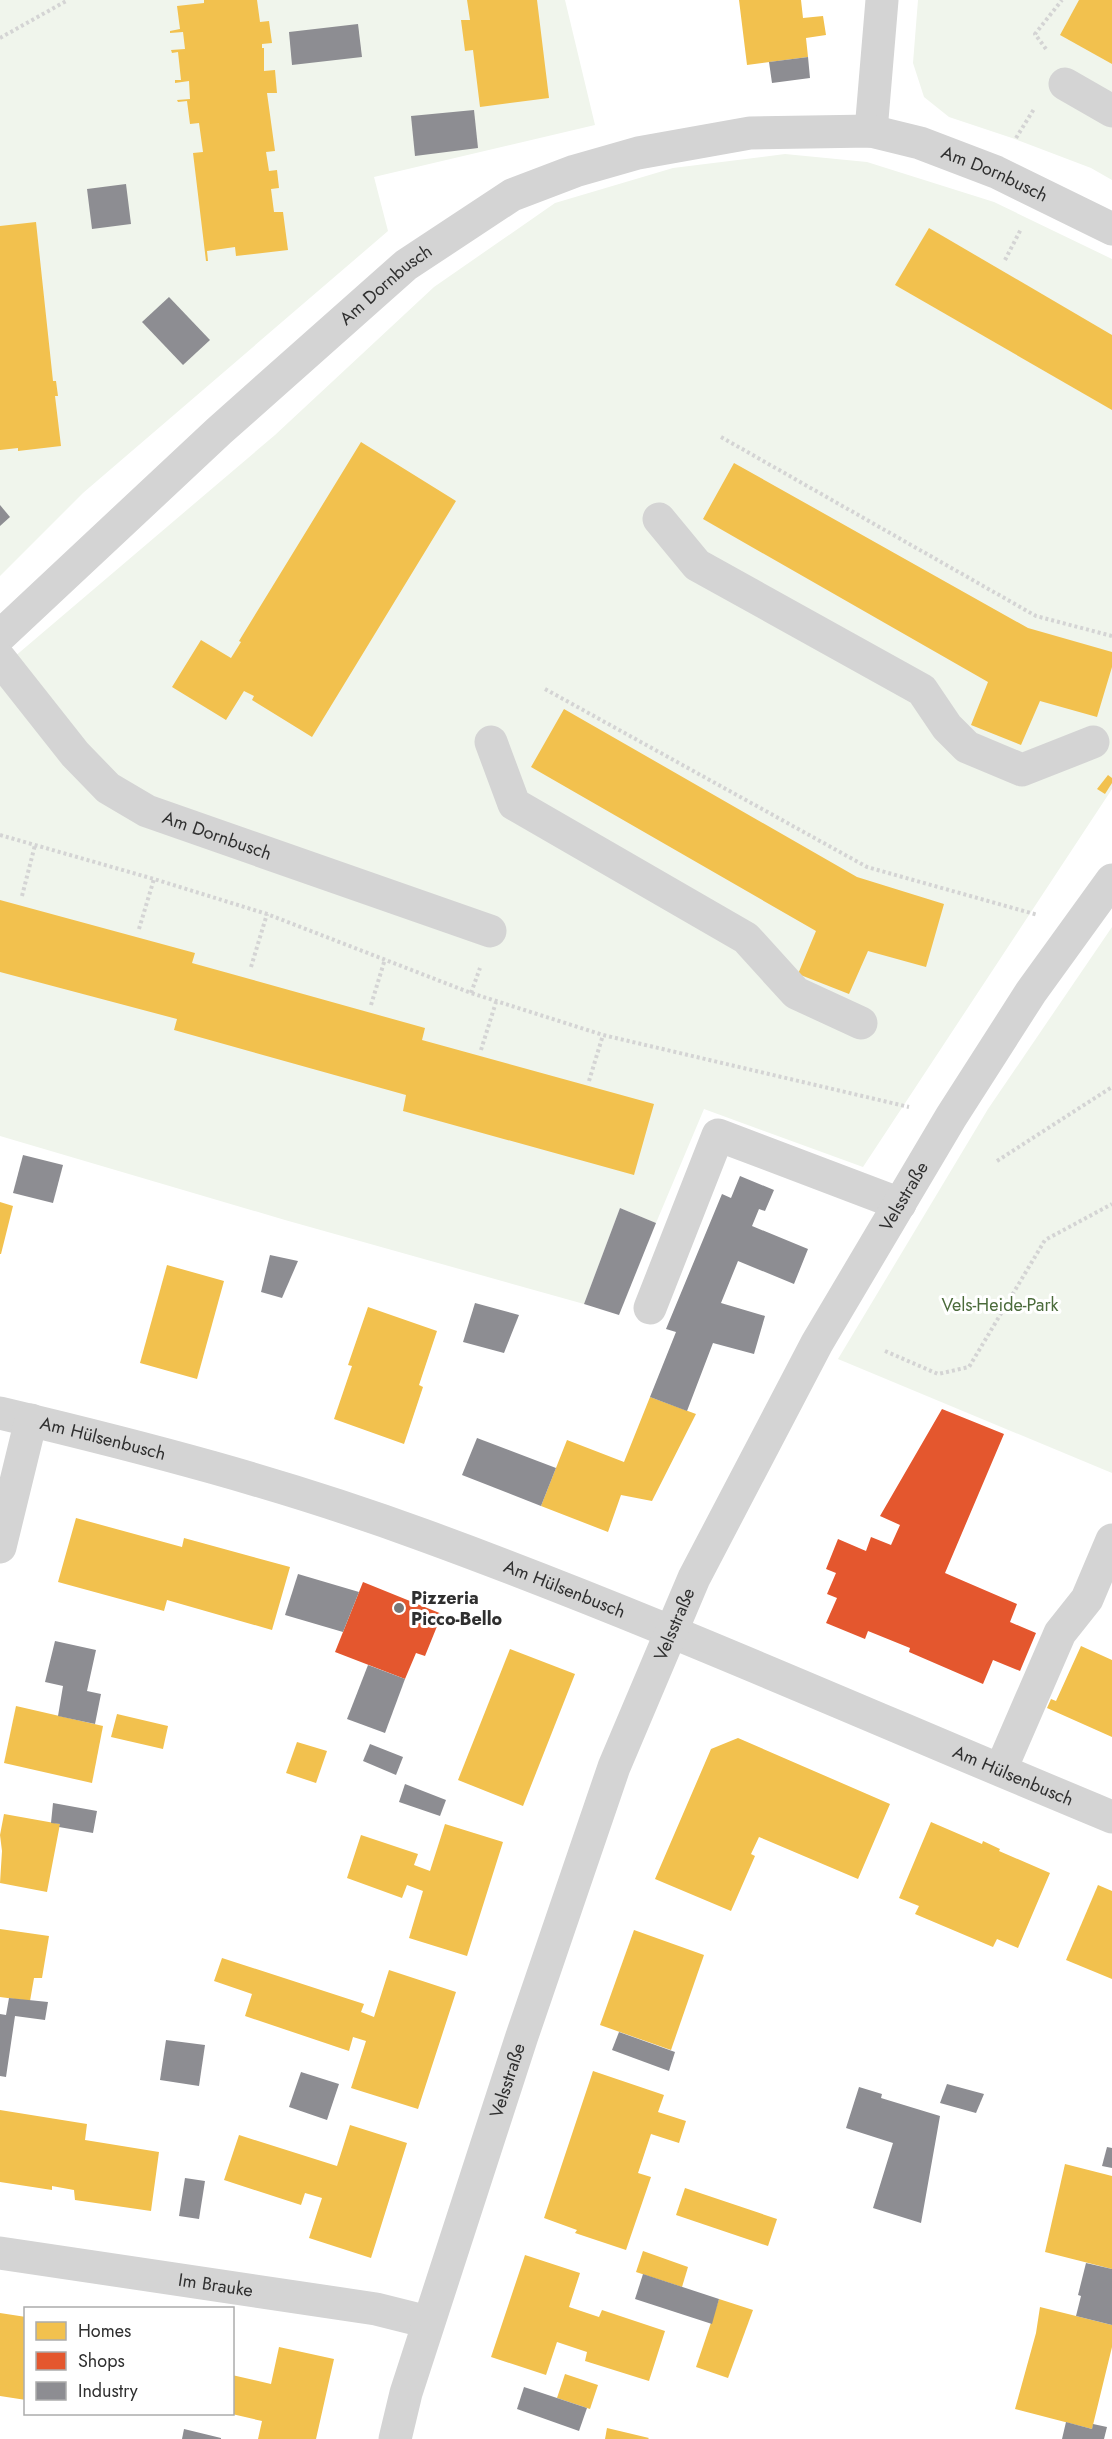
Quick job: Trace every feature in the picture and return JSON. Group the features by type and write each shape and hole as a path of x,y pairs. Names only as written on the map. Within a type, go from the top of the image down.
{"street":[{"path":"871,131 882,0"},
{"path":"1065,84 1112,111"},
{"name":"Am Dornbusch","path":"0,636 219,430 406,265 512,195 575,171 638,153 750,133 871,131 920,143 996,172 1112,229"},
{"path":"659,519 697,565 922,690 947,727 967,747 1022,770 1093,742"},
{"name":"Am Dornbusch","path":"0,659 75,754 108,788 147,811 490,931"},
{"path":"491,742 514,804 746,938 796,993 861,1023"},
{"name":"Velsstraße","path":"395,2439 406,2393 428,2322 522,2036 610,1778 670,1630 694,1578 817,1343 951,1117 1031,992 1112,880"},
{"path":"650,1308 718,1135 900,1204"},
{"path":"0,1547 15,1417"},
{"name":"Am Hülsenbusch","path":"15,1417 234,1473 421,1534 670,1630 1112,1817"},
{"path":"1001,1769 1060,1633 1087,1599 1112,1540"},
{"name":"Im Brauke","path":"0,2253 376,2309 428,2322"}],"path":[{"path":"0,38 68,0"},
{"path":"1047,51 1035,34 1062,0"},
{"path":"721,437 1035,616 1112,636"},
{"path":"545,689 867,867 1079,927"},
{"path":"0,836 154,879 267,914 496,1002 603,1035 951,1117"},
{"path":"22,896 35,845"},
{"path":"139,929 154,879"},
{"path":"251,967 267,914"},
{"path":"371,1005 385,959"},
{"path":"482,1050 496,1002"},
{"path":"589,1081 603,1035"},
{"path":"997,1161 1112,1087"},
{"path":"885,1351 938,1374 969,1367 1045,1240 1112,1204"}],"green space":[{"path":"0,0 565,0 595,125 374,177 388,231 83,493 0,576"},
{"path":"918,0 1112,0 1112,180 1091,168 949,117 924,97 913,63"},
{"path":"785,154 867,162 994,202 1112,259 1112,789 863,1167 704,1109 656,1223 620,1208 584,1304 285,1220 0,1136 0,669 275,435 434,287 555,203 673,168"},
{"name":"Vels-Heide-Park","path":"1112,927 1112,1473 838,1359 988,1109"}],"building: Homes":[{"path":"204,0 257,0 260,22 269,21 272,43 262,44 264,71 275,70 277,93 267,93 275,151 266,152 269,171 277,170 279,188 271,189 274,212 283,212 288,250 236,256 235,247 207,251 208,261 206,261 193,153 203,152 199,123 190,124 187,101 178,102 177,100 190,99 189,81 175,83 175,80 181,80 178,52 172,53 171,50 185,49 183,32 170,33 170,31 180,29 177,6 204,3"},
{"path":"467,0 537,0 549,98 480,107 473,50 465,51 461,20 470,20"},
{"path":"739,0 801,0 803,18 823,16 826,35 806,38 808,57 747,65"},
{"path":"1079,0 1112,0 1112,64 1060,35"},
{"path":"36,222 53,381 56,381 58,396 55,396 61,446 18,451 18,448 0,450 0,226"},
{"path":"929,228 1112,335 1112,410 895,285"},
{"path":"361,442 456,501 312,737 252,700 254,696 244,691 226,720 172,687 201,640 231,658 241,642 239,641"},
{"path":"734,463 1028,628 1112,652 1112,667 1097,717 1040,701 1021,745 971,725 988,682 703,519"},
{"path":"564,709 857,877 944,904 926,967 868,951 849,994 798,974 816,931 531,767"},
{"path":"1108,775 1112,778 1112,783 1105,794 1097,789"},
{"path":"0,900 195,953 192,963 425,1028 422,1040 654,1104 634,1175 403,1111 406,1095 174,1030 177,1019 0,972"},
{"path":"0,1202 13,1206 1,1254 0,1254"},
{"path":"167,1265 224,1281 197,1379 140,1363"},
{"path":"368,1307 437,1331 419,1385 423,1387 404,1444 334,1419 352,1366 348,1365"},
{"path":"650,1397 696,1414 652,1501 621,1495 608,1532 541,1506 567,1440 624,1462"},
{"path":"76,1518 182,1547 184,1538 290,1567 272,1630 167,1600 164,1611 58,1582"},
{"path":"1081,1646 1112,1660 1112,1737 1047,1708 1051,1699 1056,1701"},
{"path":"510,1649 575,1674 523,1806 458,1780"},
{"path":"16,1706 103,1726 92,1783 4,1763"},
{"path":"117,1714 168,1726 163,1749 111,1737"},
{"path":"738,1738 890,1804 858,1879 759,1837 751,1854 755,1856 731,1911 655,1879 711,1749"},
{"path":"297,1742 327,1751 316,1783 286,1773"},
{"path":"4,1814 60,1824 47,1892 0,1883 2,1851 0,1835"},
{"path":"931,1822 982,1844 983,1841 1000,1849 999,1851 1050,1873 1018,1948 997,1939 993,1947 915,1914 919,1906 899,1898"},
{"path":"445,1824 503,1842 467,1956 409,1938 423,1891 407,1885 402,1898 347,1878 361,1835 418,1854 414,1865 430,1871"},
{"path":"1098,1885 1112,1891 1112,1979 1066,1960"},
{"path":"0,1929 49,1936 42,1978 34,1978 30,2001 0,1997"},
{"path":"634,1930 704,1955 671,2050 600,2025"},
{"path":"222,1958 364,2004 361,2012 374,2017 389,1970 456,1992 418,2109 351,2088 366,2041 353,2037 349,2051 245,2016 252,1994 214,1981"},
{"path":"593,2071 664,2095 658,2112 686,2121 679,2143 651,2134 638,2173 651,2177 626,2250 575,2233 577,2230 544,2218"},
{"path":"0,2110 87,2124 85,2140 159,2152 151,2211 75,2200 74,2190 52,2186 52,2190 0,2182"},
{"path":"350,2125 407,2143 371,2258 309,2238 322,2198 305,2193 301,2205 224,2180 239,2135 337,2166"},
{"path":"1065,2164 1112,2176 1112,2269 1045,2252"},
{"path":"685,2188 777,2219 768,2246 676,2215"},
{"path":"643,2251 688,2267 682,2287 636,2272"},
{"path":"525,2255 580,2273 569,2307 599,2317 602,2310 665,2331 649,2381 585,2361 587,2352 557,2342 546,2375 491,2357"},
{"path":"719,2299 753,2310 728,2378 696,2367"},
{"path":"1040,2307 1112,2325 1112,2347 1092,2429 1015,2409 1036,2333"},
{"path":"0,2313 24,2317 24,2400 0,2396"},
{"path":"279,2347 334,2359 316,2439 258,2439 262,2421 234,2414 234,2375 271,2384"},
{"path":"565,2374 598,2385 590,2409 557,2398"},
{"path":"607,2428 649,2438 605,2439"}],"building: Shops":[{"path":"942,1409 1004,1434 945,1573 1017,1604 1010,1622 1036,1633 1020,1671 993,1660 983,1684 909,1652 910,1648 868,1631 865,1639 826,1623 837,1598 827,1594 836,1573 826,1569 838,1539 866,1551 871,1537 891,1545 900,1525 880,1516"},
{"path":"363,1582 442,1614 425,1656 416,1653 405,1679 335,1652"}],"building: Industry":[{"path":"358,24 362,57 292,65 289,32"},
{"path":"808,57 810,78 772,83 769,62"},
{"path":"474,110 478,148 415,156 411,116"},
{"path":"126,184 131,224 92,229 87,189"},
{"path":"169,297 210,340 183,365 142,322"},
{"path":"0,505 10,517 0,526"},
{"path":"23,1155 63,1165 53,1203 13,1193"},
{"path":"740,1176 774,1190 765,1211 759,1209 752,1226 808,1249 794,1284 738,1261 721,1303 765,1316 754,1354 713,1343 687,1411 650,1397 676,1332 666,1329 722,1194 731,1198"},
{"path":"620,1208 656,1223 619,1315 584,1304"},
{"path":"270,1255 298,1261 282,1298 261,1292"},
{"path":"475,1303 519,1315 504,1353 463,1342"},
{"path":"477,1438 556,1468 541,1506 462,1475"},
{"path":"298,1574 359,1592 343,1632 285,1615"},
{"path":"55,1641 96,1650 87,1691 101,1694 95,1724 58,1716 63,1686 45,1682"},
{"path":"368,1665 405,1679 385,1733 347,1719"},
{"path":"370,1744 403,1757 396,1775 363,1761"},
{"path":"405,1784 446,1800 440,1816 399,1802"},
{"path":"53,1803 97,1811 93,1833 59,1827 60,1824 51,1823"},
{"path":"9,1998 48,2002 45,2020 15,2016 6,2077 0,2076 0,2014 6,2015"},
{"path":"619,2032 675,2052 669,2071 612,2050"},
{"path":"166,2040 205,2045 199,2086 160,2080"},
{"path":"301,2072 339,2084 327,2120 289,2107"},
{"path":"947,2084 984,2094 976,2113 940,2103"},
{"path":"859,2087 882,2094 881,2098 940,2116 921,2223 873,2208 893,2143 846,2128"},
{"path":"1107,2147 1112,2148 1112,2168 1102,2166"},
{"path":"185,2178 205,2181 199,2219 179,2216"},
{"path":"1086,2263 1112,2269 1112,2325 1076,2316 1081,2296 1078,2295"},
{"path":"643,2274 719,2299 712,2324 635,2299"},
{"path":"524,2387 587,2408 579,2431 517,2409"},
{"path":"1066,2422 1092,2429 1093,2424 1107,2427 1104,2439 1062,2439"},
{"path":"184,2429 221,2438 221,2439 182,2439"}],"place":[{"name":"Pizzeria Picco-Bello","path":"399,1608"}]}
